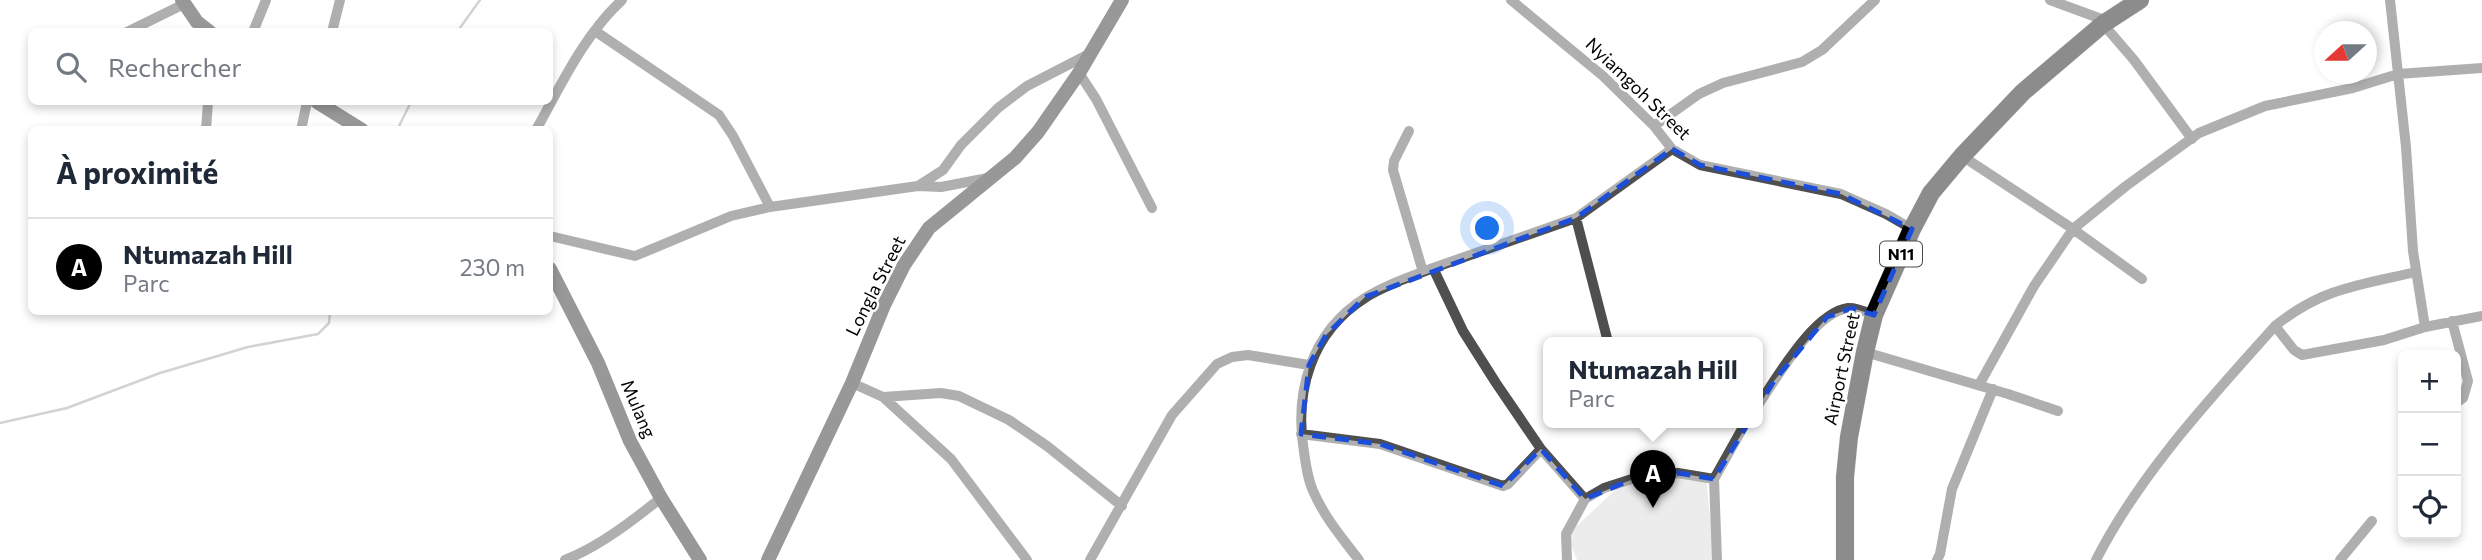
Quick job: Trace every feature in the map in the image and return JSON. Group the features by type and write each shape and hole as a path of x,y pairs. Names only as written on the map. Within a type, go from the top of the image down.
{"highway":[{"name":"N11","path":"2105,23 2140,0"},
{"name":"Airport Street","path":"1845,560 1845,477 1849,438 1865,352 1874,315 1912,229 1931,193 1962,156 2023,92 2105,23"}],"main road":[{"name":"Longla Street","path":"768,560 852,383 884,304 904,265 926,232 1015,158 1038,132 1079,73 1122,0"},
{"path":"183,2 197,22 205,28"},
{"path":"323,105 356,126"},
{"name":"Mulang","path":"553,275 598,363 630,441 661,498 700,560"}],"street":[{"path":"255,28 266,0"},
{"path":"333,28 340,0"},
{"path":"553,100 595,31 622,0"},
{"name":"Nyiamgoh Street","path":"1511,0 1603,76 1654,126 1672,149 1700,165 1841,194 1912,229"},
{"path":"1654,126 1699,94 1723,83 1802,62 1822,50 1875,0"},
{"path":"2050,0 2105,23 2192,139"},
{"path":"2390,0 2416,272 2425,327"},
{"path":"134,28 183,2"},
{"path":"595,31 719,115 770,207"},
{"path":"918,186 943,170 961,145 998,108 1027,86 1091,53"},
{"path":"1979,385 2034,286 2073,229 2199,133 2265,106 2353,88 2398,74 2482,68"},
{"path":"1079,73 1096,99 1152,208"},
{"path":"206,126 208,105"},
{"path":"302,126 306,105"},
{"path":"538,126 550,105"},
{"path":"1409,131 1394,161 1393,170 1428,270 1463,331 1541,449 1585,499"},
{"path":"1359,560 1326,515 1313,492 1301,434 1302,394 1308,365 1326,335 1346,312 1365,298 1428,270 1576,218 1672,149"},
{"path":"1962,156 2073,229 2142,279"},
{"path":"553,237 635,256 731,216 770,207 918,186 941,187 991,177"},
{"path":"1576,218 1607,337"},
{"path":"2095,560 2139,486 2275,326 2300,307 2332,291 2416,272"},
{"path":"1763,398 1799,346 1827,317 1852,307 1874,315"},
{"path":"2275,326 2294,350 2302,355 2384,340 2425,327 2482,316"},
{"path":"2452,321 2460,350"},
{"path":"1865,352 2058,411"},
{"path":"1090,560 1172,415 1217,364 1232,357 1248,355 1308,365"},
{"path":"2461,355 2468,381 2461,399"},
{"path":"852,383 883,397 951,459 1027,560"},
{"path":"1937,560 1952,489 1993,389"},
{"path":"883,397 941,393 960,396 1009,420 1047,446 1122,506"},
{"path":"1717,560 1714,479 1743,428"},
{"path":"1301,434 1380,444 1503,486 1541,449"},
{"path":"1567,560 1566,534 1585,499 1604,488 1638,477 1678,472 1714,479"},
{"path":"565,560 578,555 636,518 661,498"},
{"path":"2340,560 2372,521"}],"highlighted area":[{"path":"1672,149 1700,165 1841,194 1912,229 1874,315 1852,308 1827,317 1774,381 1714,479 1678,473 1638,477 1585,499 1541,449 1503,486 1380,444 1301,434 1309,365 1326,335 1365,297 1576,218"}],"shaded area":[{"path":"1678,474 1706,478 1715,560 1577,560 1567,535 1626,480"}],"waterway":[{"path":"460,28 480,0"},
{"path":"399,126 410,105"},
{"path":"0,423 67,408 160,373 248,347 318,334 329,323 330,315"}],"place":[{"name":"Ntumazah Hill","path":"1653,508"}]}
